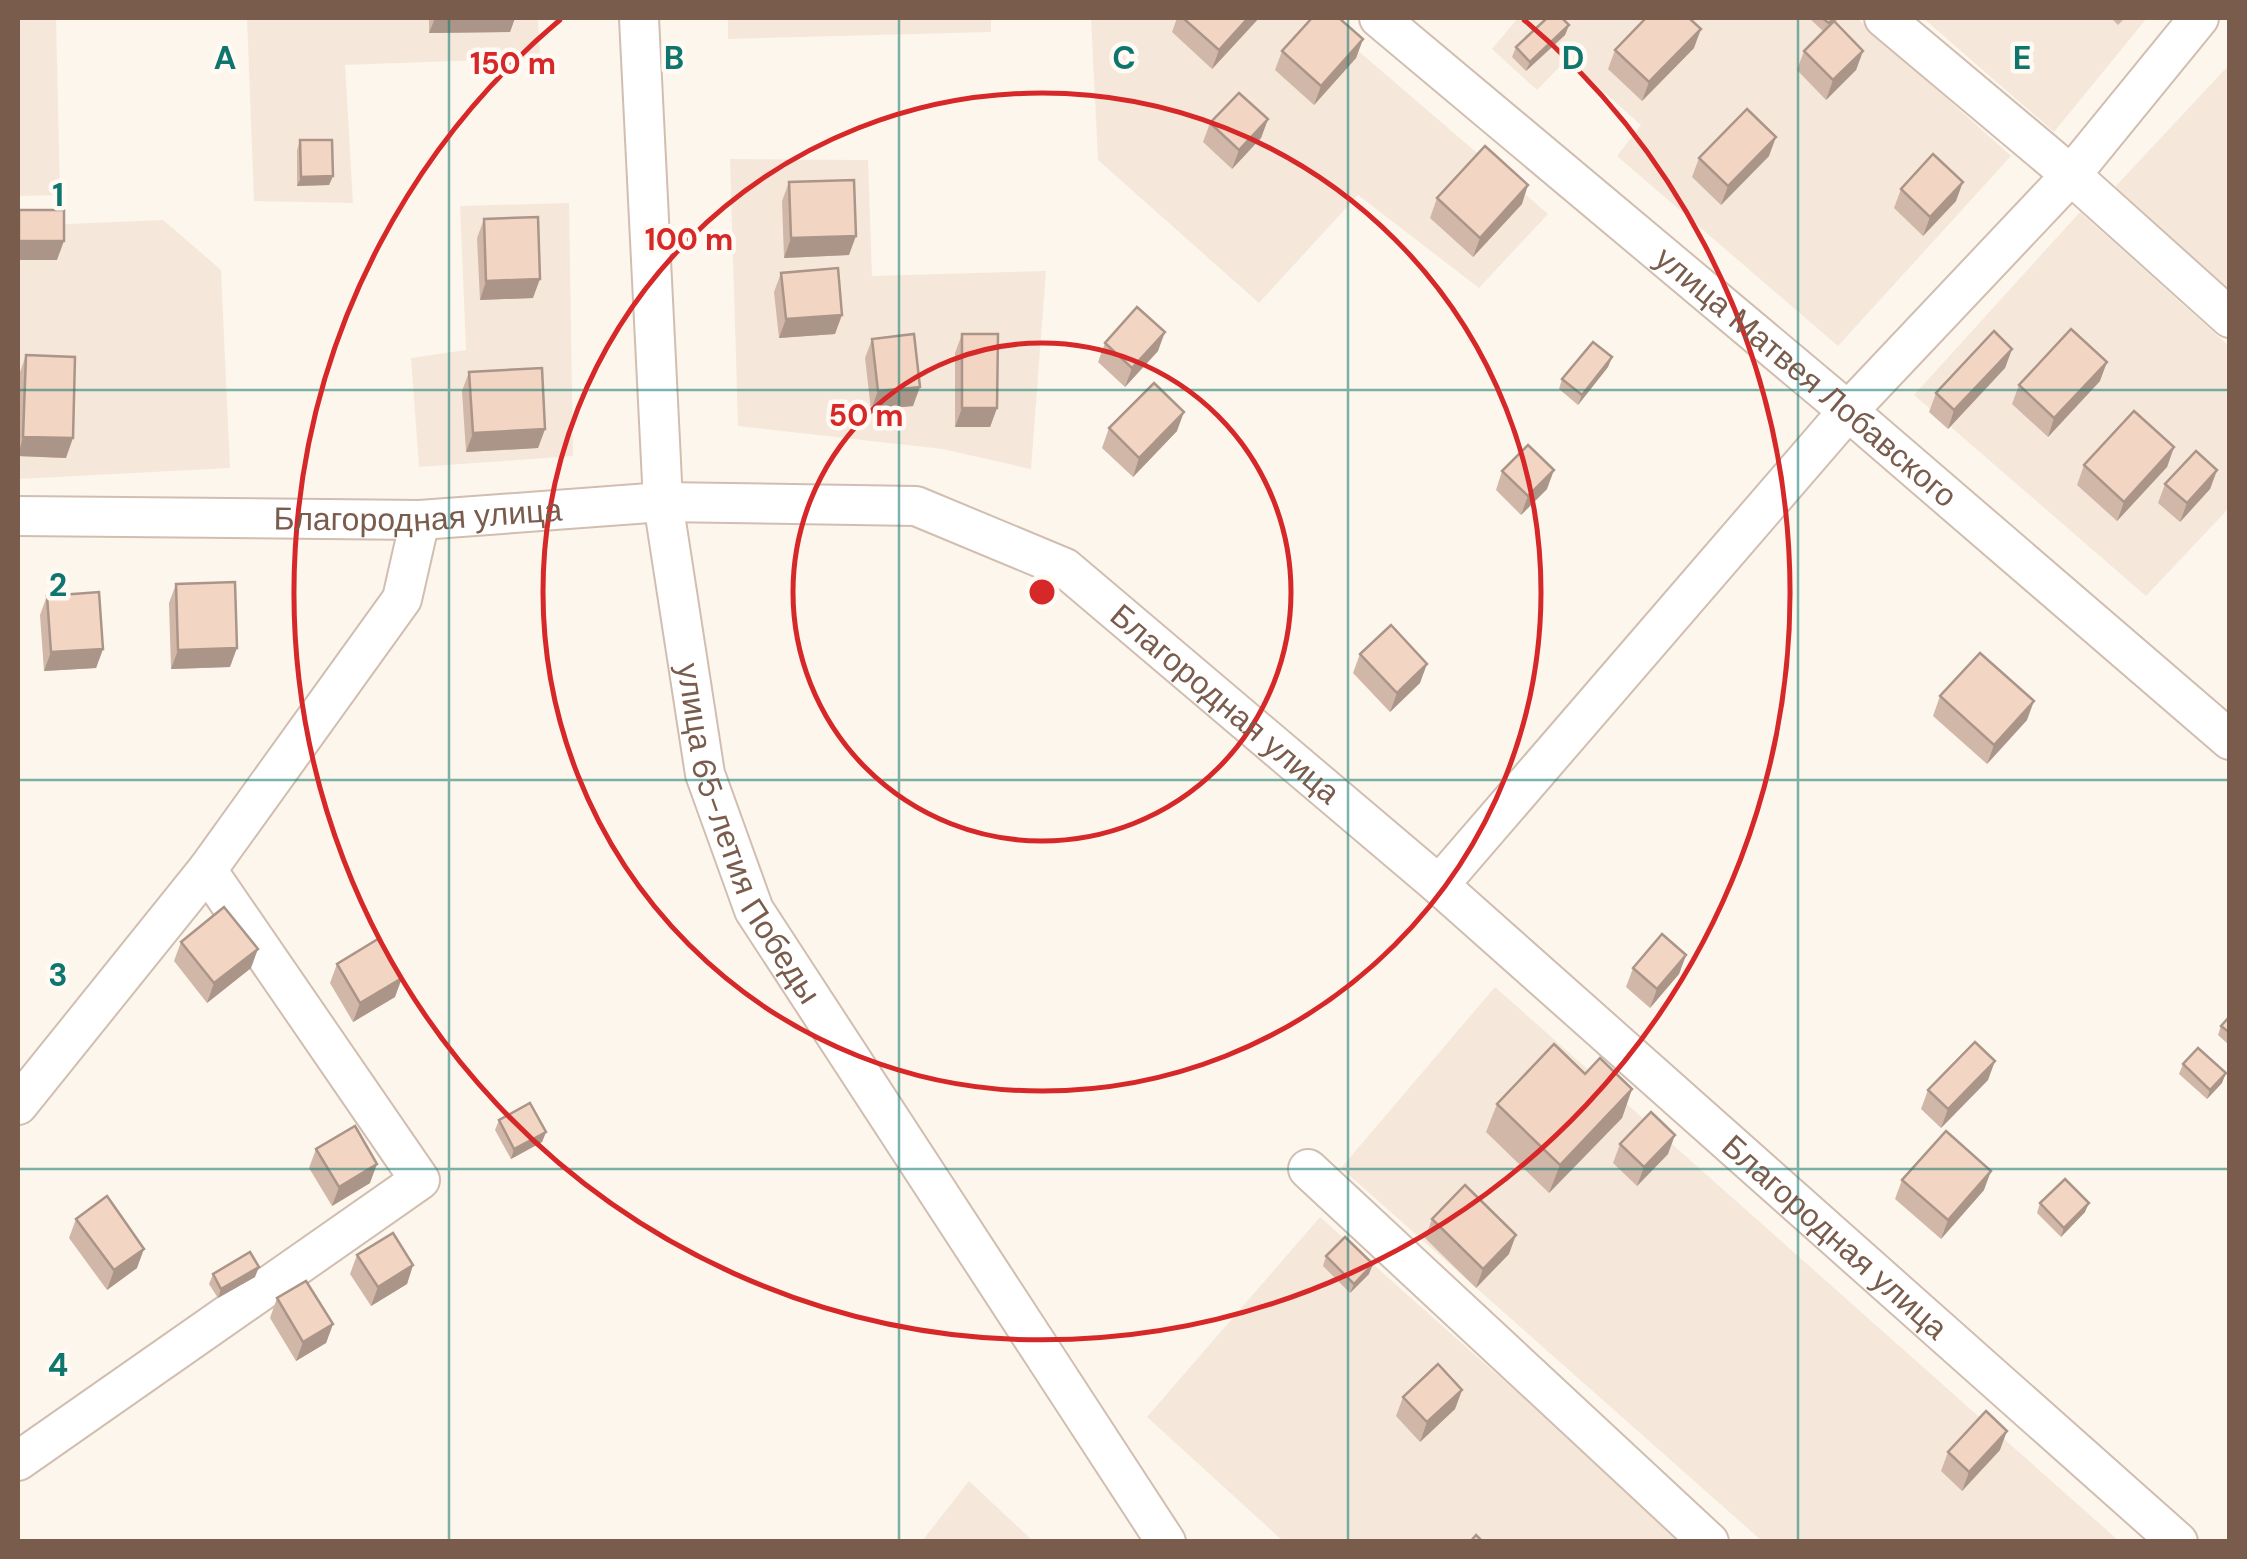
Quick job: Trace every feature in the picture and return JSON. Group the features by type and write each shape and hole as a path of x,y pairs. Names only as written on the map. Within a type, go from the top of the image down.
{"street":[{"name":"улица 65-летия Победы","path":"639,18 663,502 705,774 754,910 1166,1542"},
{"path":"1884,18 2071,176 2230,318"},
{"path":"1440,885 1848,411 2071,176 2199,18"},
{"name":"улица Матвея Лобавского","path":"1403,25 1848,411 2227,731"},
{"name":"Благородная улица","path":"18,516 420,520 663,502 916,506 1065,568 1440,885 2178,1542"},
{"path":"18,1105 207,870 402,599 420,520"},
{"path":"18,1462 420,1180 207,870"},
{"path":"1308,1169 1709,1542"}],"shaded area":[{"path":"18,18 56,18 60,195 18,196"},
{"path":"247,18 538,18 540,58 345,65 353,203 254,201"},
{"path":"728,18 991,18 991,32 728,39"},
{"path":"1091,18 1320,18 1548,214 1479,288 1358,195 1259,303 1098,160"},
{"path":"1518,18 1857,18 2011,156 1838,346 1617,156 1641,125 1567,59 1537,90 1492,49"},
{"path":"1923,18 2147,18 2054,132"},
{"path":"2229,65 2229,290 2115,187"},
{"path":"730,159 868,160 872,276 1046,271 1031,469 942,449 738,426"},
{"path":"569,203 573,456 419,467 411,358 466,350 460,206"},
{"path":"2080,212 2229,346 2229,508 2146,596 1914,395"},
{"path":"163,220 221,270 230,468 18,479 18,226"},
{"path":"1495,987 2119,1541 1762,1541 1341,1168"},
{"path":"1320,1217 1684,1541 1283,1541 1147,1417"},
{"path":"969,1481 1033,1541 922,1541"}],"building":[{"path":"1183,18 1248,18 1219,50"},
{"path":"1312,18 1339,18 1363,39 1321,86 1282,51"},
{"path":"1547,18 1562,18 1569,25 1530,62 1516,47"},
{"path":"1646,18 1689,18 1701,29 1649,82 1615,50"},
{"path":"1834,21 1863,51 1833,80 1804,51"},
{"path":"1239,93 1268,119 1239,150 1210,123"},
{"path":"1747,109 1776,137 1728,186 1699,158"},
{"path":"300,140 332,140 333,176 301,177"},
{"path":"1485,146 1528,185 1480,238 1437,198"},
{"path":"1933,154 1963,182 1930,217 1901,189"},
{"path":"854,180 856,236 791,238 789,182"},
{"path":"19,210 64,210 64,241 19,241"},
{"path":"538,217 540,279 486,281 484,219"},
{"path":"838,268 842,315 786,319 781,273"},
{"path":"1137,307 1165,332 1132,368 1105,343"},
{"path":"2071,329 2107,362 2054,418 2019,385"},
{"path":"1994,331 2012,349 1954,410 1936,393"},
{"path":"914,334 920,387 878,391 872,339"},
{"path":"962,334 998,334 997,408 962,408"},
{"path":"1593,342 1612,357 1582,395 1562,379"},
{"path":"26,355 75,357 73,438 23,437"},
{"path":"542,368 545,429 473,433 469,372"},
{"path":"1154,383 1184,412 1139,458 1109,428"},
{"path":"2134,411 2174,447 2124,502 2084,465"},
{"path":"1528,445 1554,470 1528,496 1502,471"},
{"path":"2196,451 2217,470 2187,503 2165,484"},
{"path":"235,582 237,648 178,650 176,584"},
{"path":"99,592 103,649 51,652 47,596"},
{"path":"1391,625 1427,664 1397,693 1360,654"},
{"path":"1980,653 2034,701 1994,745 1940,696"},
{"path":"224,907 258,949 214,983 181,942"},
{"path":"1662,934 1686,955 1657,989 1633,968"},
{"path":"378,939 402,978 360,1003 337,964"},
{"path":"2230,1016 2230,1033 2221,1026"},
{"path":"1975,1042 1995,1061 1948,1109 1928,1090"},
{"path":"1554,1044 1585,1074 1600,1058 1632,1089 1560,1165 1497,1104"},
{"path":"2198,1048 2226,1073 2210,1090 2183,1064"},
{"path":"530,1103 546,1132 514,1149 499,1120"},
{"path":"1651,1112 1675,1135 1644,1167 1620,1144"},
{"path":"355,1126 377,1164 339,1187 316,1149"},
{"path":"1946,1131 1991,1171 1948,1220 1902,1180"},
{"path":"2065,1179 2089,1203 2064,1228 2040,1203"},
{"path":"1465,1185 1516,1235 1483,1269 1432,1219"},
{"path":"107,1196 144,1249 114,1270 76,1219"},
{"path":"393,1233 413,1265 378,1287 357,1255"},
{"path":"1345,1237 1373,1264 1354,1284 1326,1256"},
{"path":"250,1252 259,1267 221,1289 213,1274"},
{"path":"306,1281 333,1324 303,1342 277,1298"},
{"path":"1438,1364 1462,1390 1427,1422 1403,1397"},
{"path":"1986,1411 2007,1431 1969,1472 1948,1452"}]}
